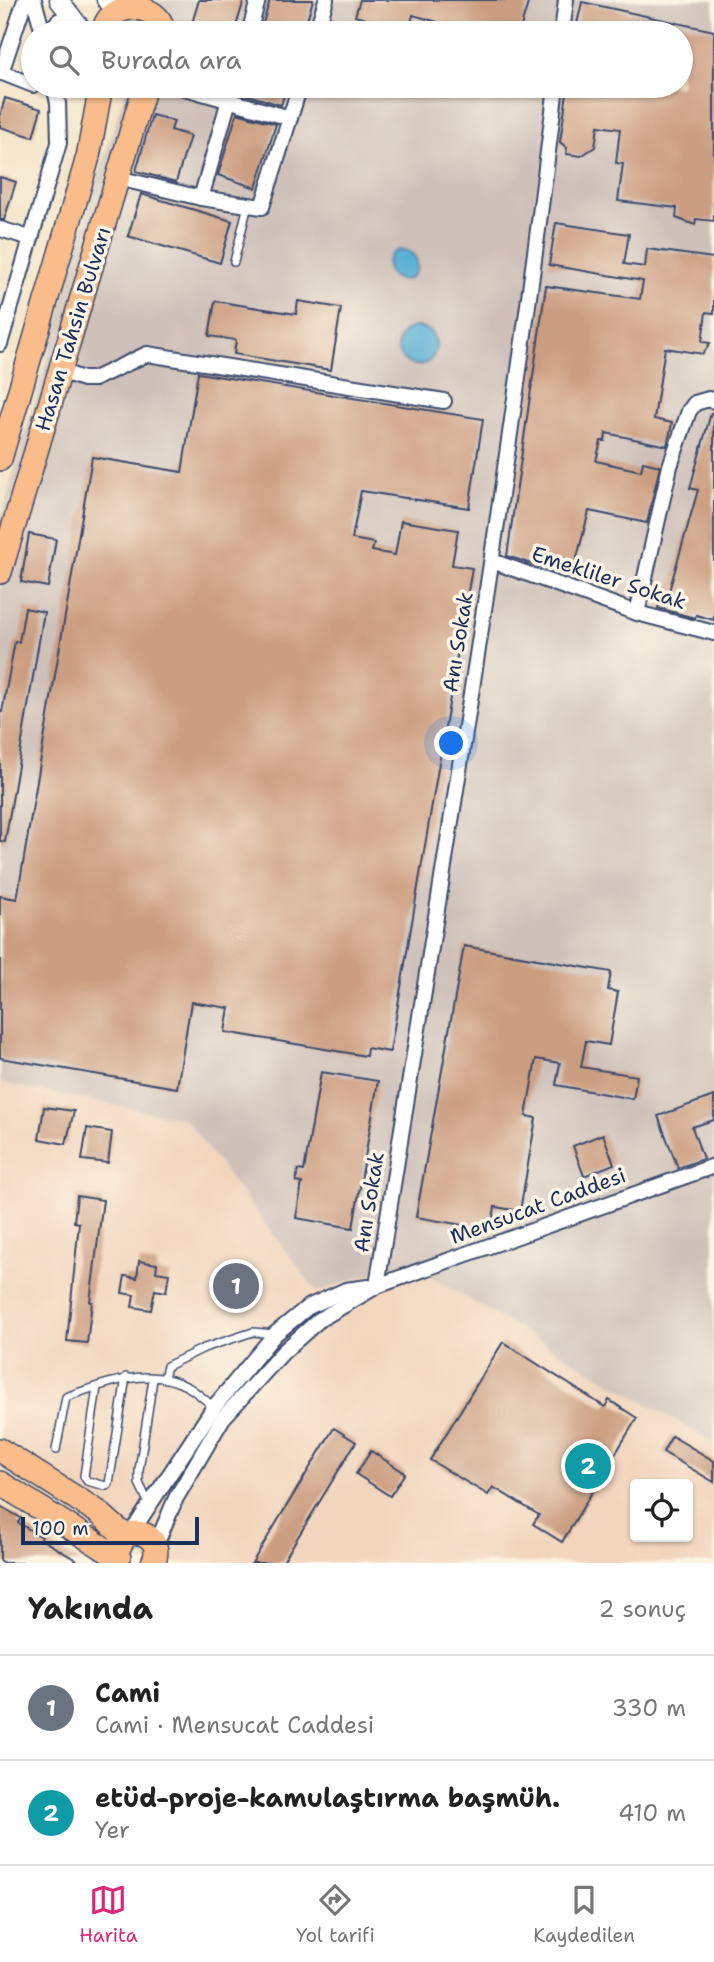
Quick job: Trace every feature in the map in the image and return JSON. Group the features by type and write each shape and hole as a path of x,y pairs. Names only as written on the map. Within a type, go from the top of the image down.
{"main road":[{"path":"106,21 118,2 134,0 152,6 160,21"},
{"path":"165,21 172,0"},
{"name":"Hasan Tahsin Bulvarı","path":"0,459 88,157 99,98"},
{"name":"Hasan Tahsin Bulvarı","path":"0,572 141,98"},
{"path":"0,1450 98,1512 124,1548"},
{"path":"0,1483 124,1548"},
{"path":"124,1548 143,1533 153,1540 159,1555"}],"street":[{"path":"21,81 1,73 24,0"},
{"path":"34,0 40,21"},
{"path":"59,0 75,21"},
{"path":"252,21 258,0"},
{"path":"320,21 326,0"},
{"path":"563,21 566,0"},
{"path":"58,21 71,16"},
{"path":"0,344 59,144 56,98"},
{"path":"219,98 290,118"},
{"path":"201,198 230,98"},
{"path":"118,178 201,198 262,207 296,98"},
{"name":"Anı Sokak","path":"377,1286 492,561 530,300 555,98"},
{"path":"0,229 30,238"},
{"path":"60,371 83,379 94,379 147,354 444,401"},
{"path":"636,613 670,466 690,411 695,403 709,399 714,401"},
{"name":"Emekliler Sokak","path":"492,561 636,613 714,633"},
{"name":"Mensucat Caddesi","path":"159,1555 176,1498 223,1418 283,1352 319,1320 377,1286 714,1166"},
{"name":"Mensucat Caddesi","path":"124,1548 214,1407 275,1334 308,1307 346,1290 377,1286"}],"lane":[{"path":"234,262 248,205"},
{"path":"164,1378 167,1366 204,1348 253,1332 275,1334"},
{"path":"56,1450 66,1397 126,1377 164,1378 188,1387 214,1407"},
{"path":"97,1387 84,1476 87,1481 106,1486 109,1485 126,1377"},
{"path":"149,1505 139,1483 139,1470 153,1379"}],"shaded area":[{"path":"157,0 714,0 714,1443 405,1262 317,1292 185,1119 0,1083 0,520 90,202 123,98 693,98 693,21 149,21"},
{"path":"0,1083 185,1119 317,1292 404,1262 714,1443 714,1563 153,1563 137,1550 0,1466"}],"water":[{"path":"402,250 412,255 417,265 412,275 402,280 392,275 387,265 392,255"},
{"path":"417,327 430,333 436,346 430,359 417,365 404,359 398,346 404,333"}],"building":[{"path":"199,0 244,0 238,21 193,21"},
{"path":"270,0 313,0 307,21 264,21"},
{"path":"360,0 529,0 523,21 434,21 413,15 412,21 373,21 355,16"},
{"path":"582,2 668,21 578,21"},
{"path":"693,26 714,31 714,221 696,219 695,225 676,218 677,208 618,201 623,164 616,163 620,129 598,126 595,147 581,156 566,154 567,148 560,142 566,98 693,98"},
{"path":"5,98 41,109 33,137 0,127"},
{"path":"258,98 283,98 281,105"},
{"path":"237,113 276,124 256,188 218,175"},
{"path":"152,115 174,121 171,130 190,136 176,182 136,171"},
{"path":"0,177 16,182 4,220 0,220"},
{"path":"141,194 232,221 220,263 128,236"},
{"path":"556,223 629,234 624,264 645,267 647,249 714,258 714,313 706,312 702,342 710,343 703,354 665,348 654,419 672,423 667,446 606,433 605,441 601,441 596,461 641,471 643,462 660,466 647,523 589,511 572,577 507,556 546,286 640,299 643,281 549,265"},
{"path":"215,301 296,314 298,301 341,308 331,370 234,354 236,340 209,336"},
{"path":"198,373 483,419 469,508 361,491 352,539 374,543 372,551 395,555 401,521 458,530 452,565 472,568 390,1052 367,1048 366,1056 225,1032 229,1008 191,1002 177,1088 0,1058 0,896 17,899 92,457 182,472"},
{"path":"711,413 714,413 714,620 658,608 663,590 669,591 698,490 690,488"},
{"path":"29,534 56,539 48,587 21,582"},
{"path":"25,608 44,612 5,842 0,841 0,711 2,712 15,641 19,642"},
{"path":"464,946 611,972 608,990 618,992 609,1045 586,1041 581,1067 637,1076 633,1099 556,1085 560,1063 536,1059 526,1116 536,1118 520,1211 495,1207 493,1218 474,1227 416,1217"},
{"path":"321,1072 378,1081 353,1228 296,1218 302,1183 296,1182 298,1170 304,1171"},
{"path":"714,1096 714,1120 692,1127 703,1159 678,1168 658,1116"},
{"path":"44,1107 74,1111 66,1144 39,1139"},
{"path":"87,1128 112,1132 108,1163 82,1160"},
{"path":"603,1134 614,1164 584,1176 573,1146"},
{"path":"77,1196 103,1200 87,1343 67,1341 79,1223 74,1222"},
{"path":"139,1261 157,1264 156,1272 169,1274 166,1292 155,1290 151,1310 132,1307 134,1295 122,1293 125,1276 137,1278"},
{"path":"221,1271 253,1274 251,1300 219,1298"},
{"path":"503,1342 605,1407 609,1400 637,1418 562,1542 533,1524 539,1515 493,1487 488,1495 430,1460"},
{"path":"334,1428 356,1442 282,1563 252,1563"},
{"path":"672,1436 714,1461 714,1482 663,1452"},
{"path":"371,1451 405,1473 390,1496 356,1474"},
{"path":"0,1506 21,1518 18,1523 81,1563 4,1563 0,1560"}],"place":[{"name":"Cami","path":"236,1286"},
{"name":"etüd-proje-kamulaştırma başmüh.","path":"588,1466"}]}
